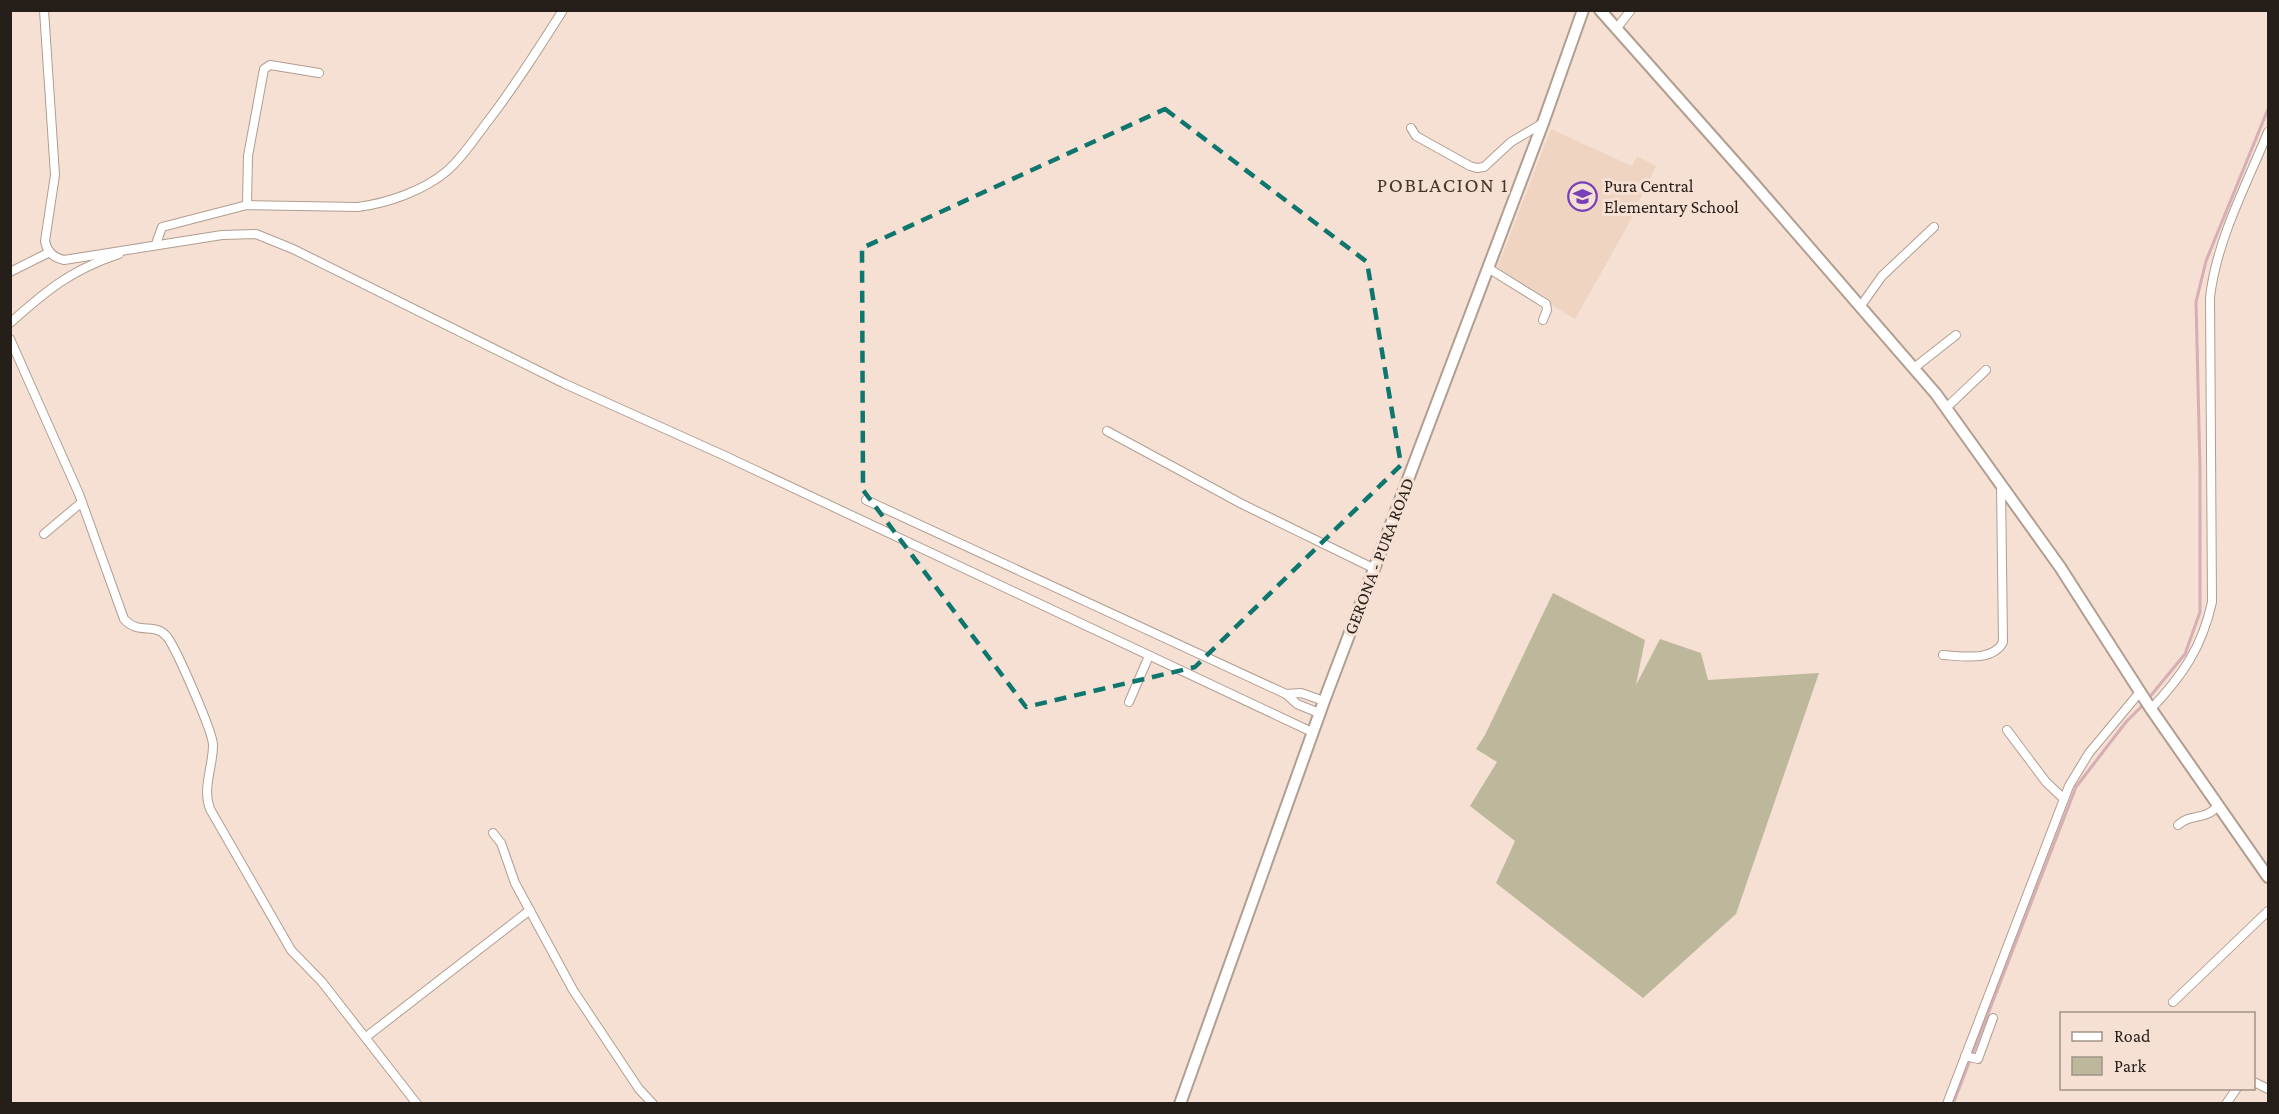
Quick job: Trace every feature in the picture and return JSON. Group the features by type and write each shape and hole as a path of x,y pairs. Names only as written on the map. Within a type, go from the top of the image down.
{"main road":[{"name":"GERONA - PURA ROAD","path":"1180,1104 1323,701 1543,123 1582,10"},
{"path":"1600,10 1749,178 1947,408 2060,567 2151,709 2268,877"}],"street":[{"path":"45,10 55,175 45,241 50,252 58,259 64,260 222,235 256,234 293,249 563,383 733,459 1312,732"},
{"path":"156,244 162,227 247,205 358,207 374,205 426,185 446,171 468,148 499,107 563,10"},
{"path":"1616,29 1631,10"},
{"path":"247,205 248,156 264,69 270,65 319,74"},
{"path":"1411,128 1416,136 1477,168 1485,166 1511,142 1543,123"},
{"path":"2151,709 2191,661 2205,628 2212,602 2210,297 2213,273 2221,243 2268,132"},
{"path":"1860,307 1882,276 1934,227"},
{"path":"10,323 62,279 92,263 134,248"},
{"path":"10,272 50,252"},
{"path":"1488,268 1546,304 1547,310 1543,320"},
{"path":"1914,368 1956,335"},
{"path":"10,339 82,502 124,619 134,628 157,629 163,632 172,644 193,692 213,742 207,787 210,810 286,942 322,982 417,1104"},
{"path":"1947,408 1986,370"},
{"path":"1107,431 1242,504 1373,568"},
{"path":"1943,655 1983,656 1999,649 2002,642 2001,484"},
{"path":"866,500 1286,694 1297,704 1319,713"},
{"path":"44,534 82,502"},
{"path":"1129,702 1149,656"},
{"path":"1947,1104 1968,1057 2073,778 2089,753 2140,692"},
{"path":"1286,694 1301,693 1323,701"},
{"path":"2007,730 2046,782 2064,799"},
{"path":"2178,825 2188,818 2208,815 2218,806"},
{"path":"493,833 501,843 509,869 573,990 639,1089 653,1104"},
{"path":"366,1037 530,910"},
{"path":"2173,1002 2268,911"},
{"path":"1968,1057 1978,1059 1993,1018"},
{"path":"2226,1104 2236,1090"}],"highlighted area":[{"path":"1165,109 1367,262 1401,465 1195,667 1026,707 863,490 862,248"}],"shaded area":[{"name":"Pura Central Elementary School","path":"1551,129 1632,166 1637,156 1656,166 1627,227 1575,319 1496,271"}],"green space":[{"path":"1553,593 1645,640 1636,685 1660,639 1701,653 1708,680 1819,673 1736,914 1643,998 1496,883 1515,841 1470,806 1497,762 1476,749 1485,735"}],"waterway":[{"path":"2148,699 2185,654 2200,612 2200,469 2196,302 2206,261 2268,109"},
{"path":"1953,1104 2076,787 2126,722 2144,704"}],"place":[{"name":"Pura Central Elementary School","path":"1583,196"}],"district":[{"name":"POBLACION 1","path":"1443,185"}]}
